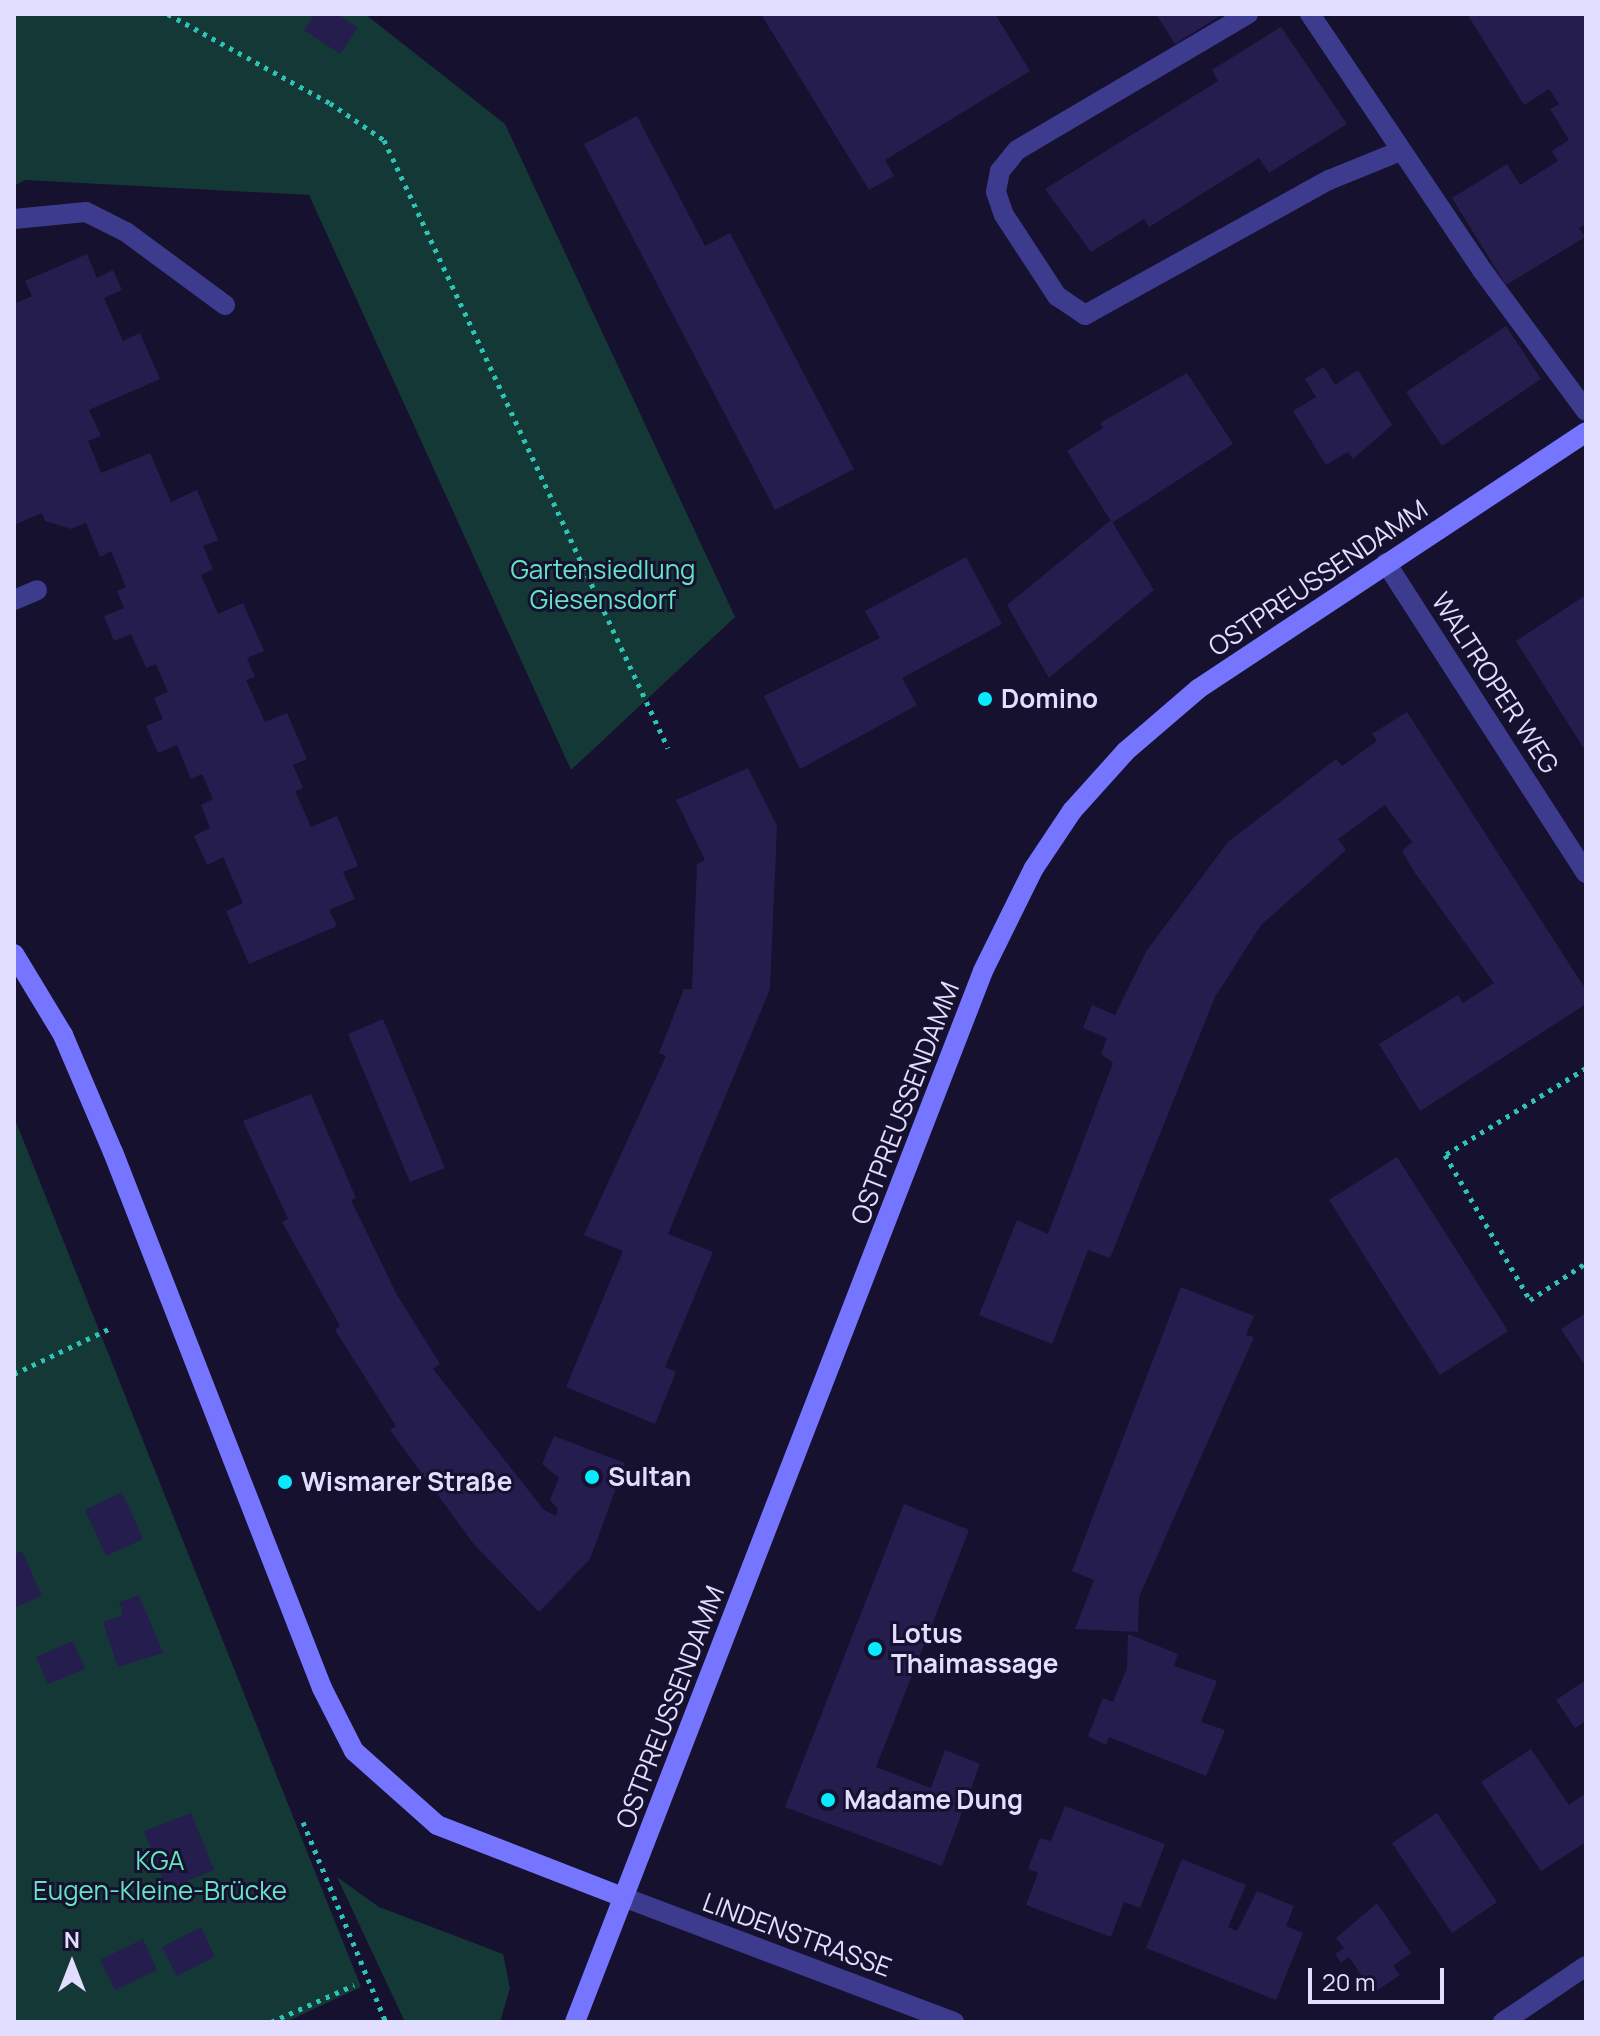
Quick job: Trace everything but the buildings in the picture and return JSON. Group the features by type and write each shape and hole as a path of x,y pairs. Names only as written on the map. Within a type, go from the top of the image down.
{"main road":[{"name":"OSTPREUSSENDAMM","path":"575,2022 983,971 1034,868 1072,811 1164,717 1386,563 1586,432"},
{"path":"14,954 63,1035 322,1688 354,1751 437,1825 623,1897"}],"street":[{"path":"1248,14 1017,150 1000,171 996,192 1004,215 1057,296 1085,315 1329,180 1400,151"},
{"path":"1310,14 1400,151 1586,411"},
{"path":"14,219 86,212 126,232 225,305"},
{"name":"WALTROPER WEG","path":"1386,563 1586,873"},
{"path":"14,600 37,590"},
{"name":"LINDENSTRASSE","path":"623,1897 954,2022"},
{"path":"1503,2022 1586,1966"}],"path":[{"path":"168,14 330,103 384,140 668,748"},
{"path":"1586,1068 1445,1155 1530,1300 1586,1263"},
{"path":"14,1374 111,1328"},
{"path":"303,1822 386,2022"},
{"path":"271,2022 354,1985"}],"green space":[{"name":"Gartensiedlung Giesensdorf","path":"14,14 365,14 505,124 735,617 571,770 309,195 25,180 14,186"},
{"name":"KGA Eugen-Kleine-Brücke","path":"14,1117 361,1987 286,2022 14,2022"},
{"path":"337,1877 379,1907 503,1954 510,1988 500,2022 405,2022"}],"place":[{"name":"Domino","path":"985,699"},
{"name":"Sultan","path":"592,1477"},
{"name":"Wismarer Straße","path":"285,1482"},
{"name":"Lotus Thaimassage","path":"875,1649"},
{"name":"Madame Dung","path":"828,1800"}]}
